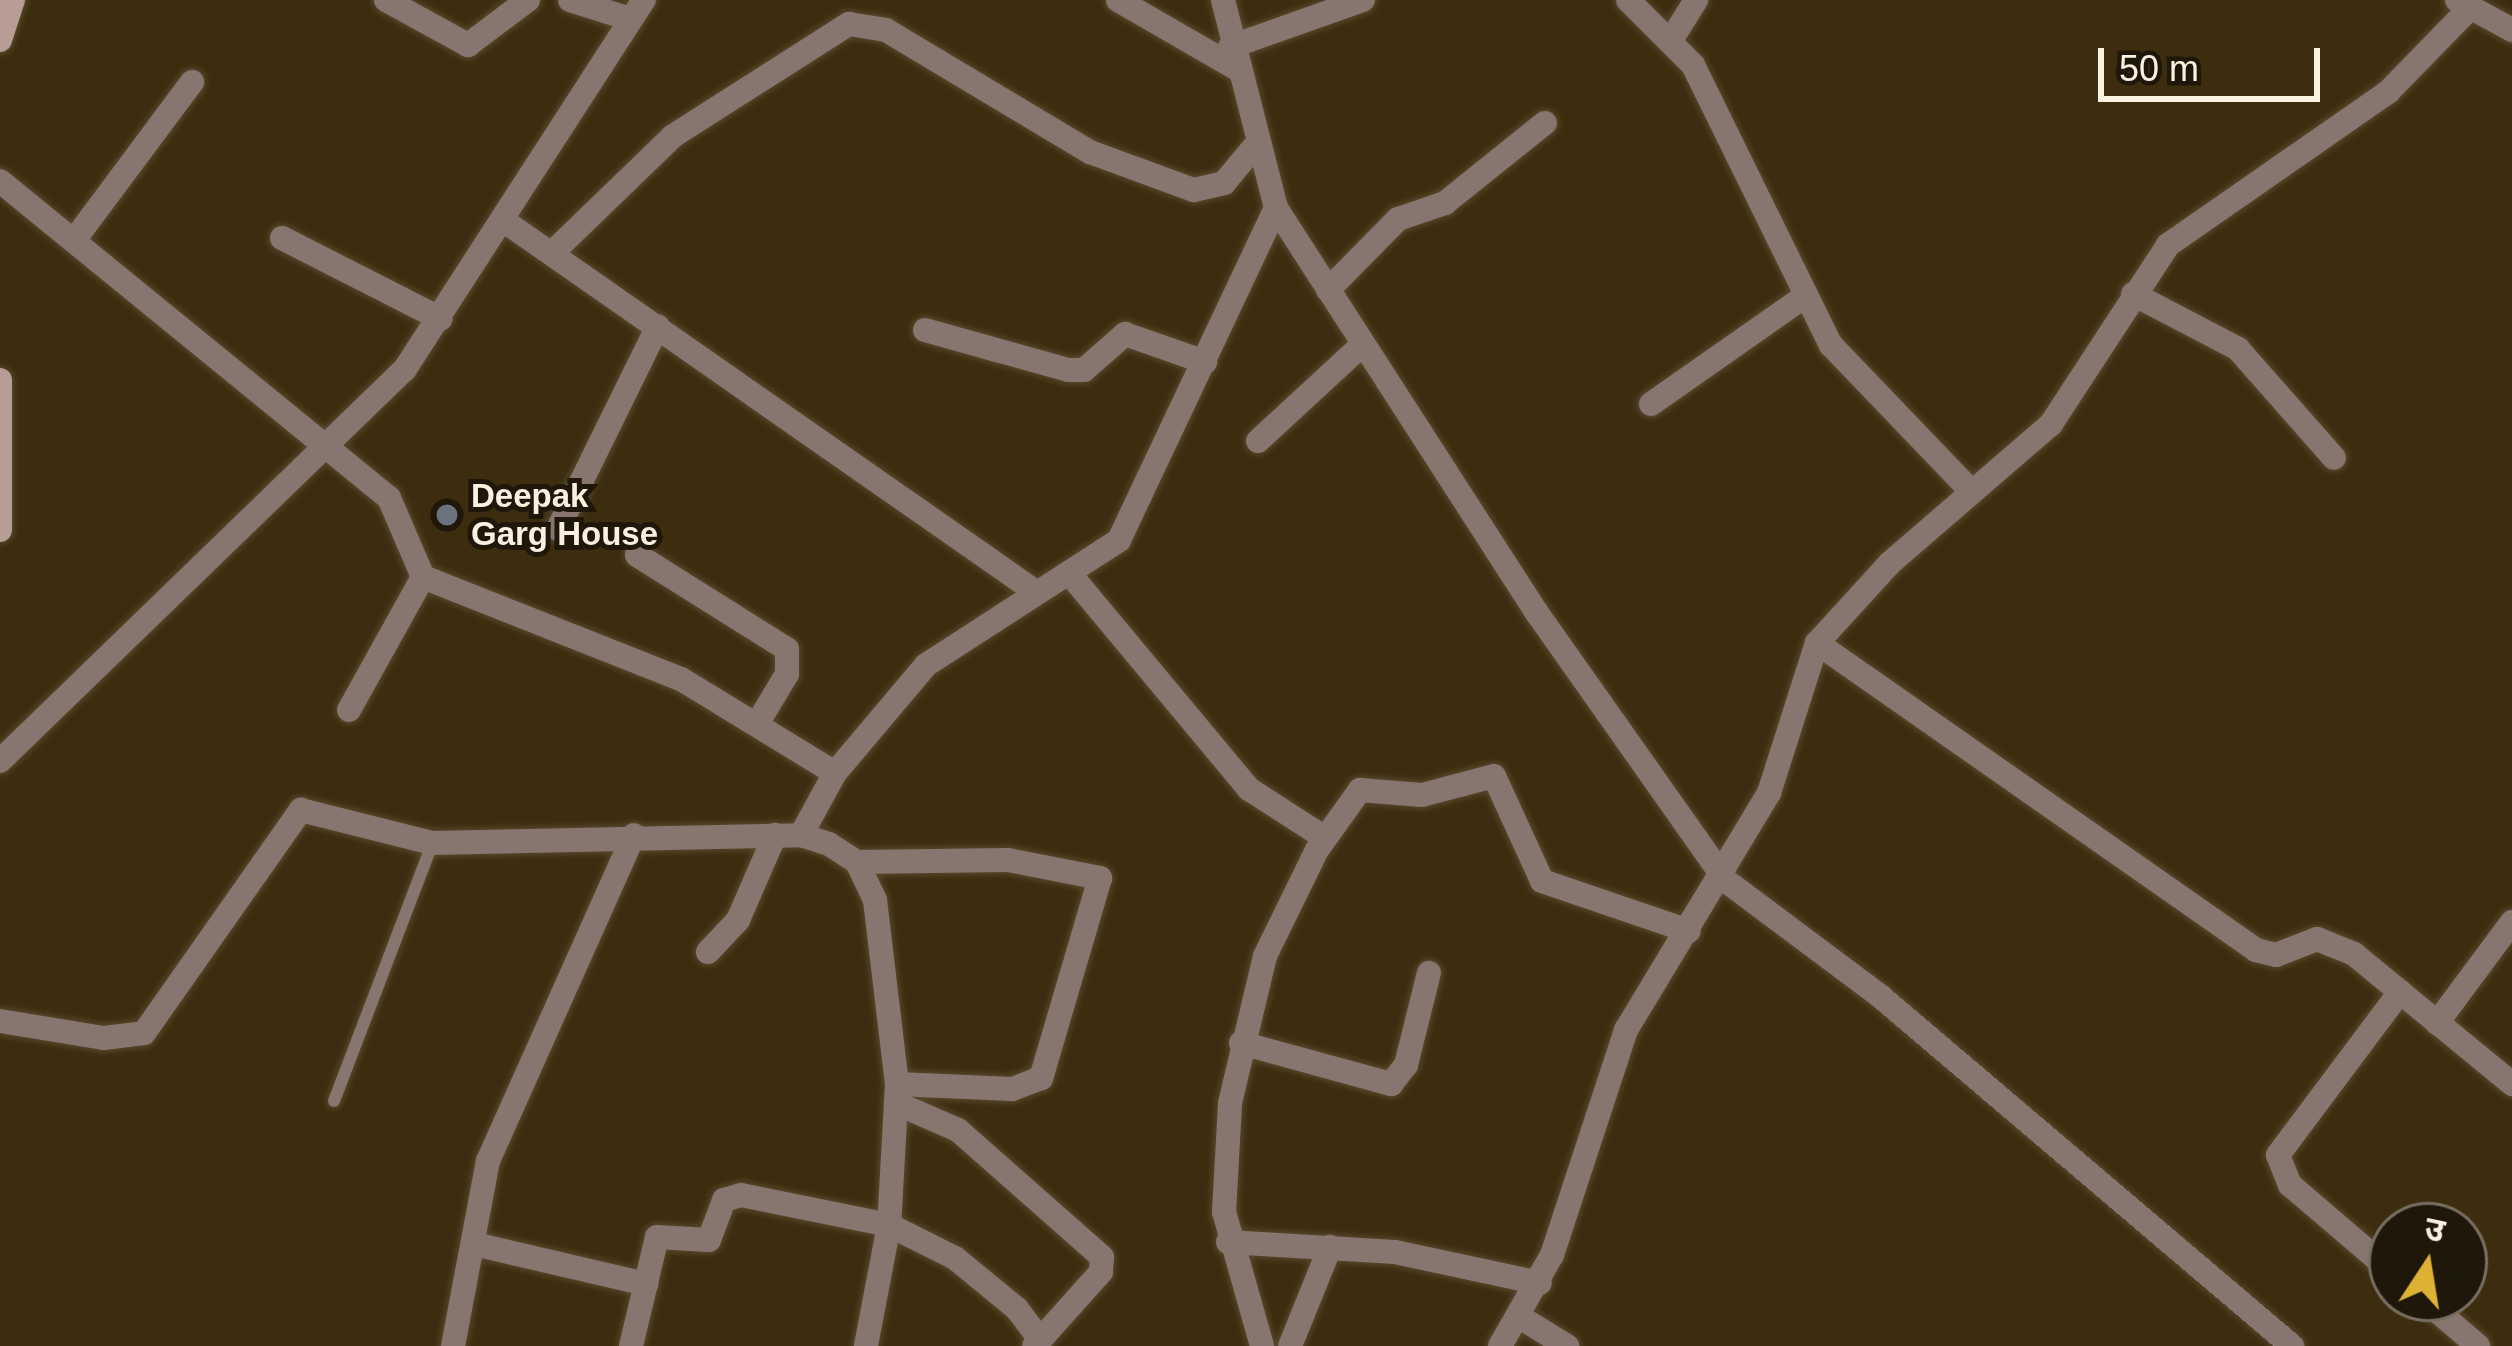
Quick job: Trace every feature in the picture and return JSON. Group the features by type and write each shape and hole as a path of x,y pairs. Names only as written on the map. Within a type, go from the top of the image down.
{"main road":[{"path":"0,40 13,0"},
{"path":"0,380 0,530"}],"street":[{"path":"386,0 468,45 528,0"},
{"path":"0,761 405,369 507,223 637,10 570,0"},
{"path":"1118,0 1232,57"},
{"path":"1223,0 1254,147 1276,208 1725,880 1880,996 2291,1346"},
{"path":"1232,57 1363,0"},
{"path":"1628,0 1673,37 1805,296 1859,384 1970,490"},
{"path":"1673,37 1696,0"},
{"path":"1500,1346 1522,1319 1540,1283 1626,1030 1725,880 1768,794 1817,643 1970,490 2051,424 2134,294 2201,213 2388,92 2463,4 2512,30"},
{"path":"552,253 673,136 849,24 886,30 1090,152 1194,190 1224,182 1254,147"},
{"path":"75,239 192,82"},
{"path":"1328,290 1398,218 1445,203 1545,123"},
{"path":"0,181 326,443 403,516 423,577 349,710"},
{"path":"802,835 835,773 951,642 1119,540 1276,208"},
{"path":"507,223 1033,590"},
{"path":"282,238 441,319"},
{"path":"2134,294 2238,349 2334,458"},
{"path":"1651,404 1805,296"},
{"path":"558,529 658,326"},
{"path":"925,331 1068,370 1094,363 1126,334 1204,362"},
{"path":"1258,441 1363,344"},
{"path":"637,555 787,649 787,674 760,719"},
{"path":"1069,573 1249,789 1325,838"},
{"path":"423,577 760,719 835,773"},
{"path":"1817,643 2256,950 2335,943 2512,1084"},
{"path":"1262,1346 1228,1242 1223,1161 1241,1043 1265,956 1325,838 1360,790 1422,795 1486,774 1501,783 1542,881 1689,931"},
{"path":"0,1021 104,1038 144,1033 301,810 432,843 802,835 857,862 1009,860 1100,878 1041,1078 1012,1089 897,1094"},
{"path":"708,952 738,920 775,835"},
{"path":"452,1346 504,1118 634,836"},
{"path":"857,862 875,900 897,1094 889,1225 866,1346"},
{"path":"2438,1023 2512,922"},
{"path":"1241,1043 1390,1084 1406,1066 1429,973"},
{"path":"2368,1252 2290,1185 2278,1155 2400,992"},
{"path":"631,1346 656,1237 709,1240 730,1195 889,1225 973,1271 1037,1343 1101,1272 1102,1257 958,1130 897,1094"},
{"path":"1228,1242 1330,1247 1540,1283"},
{"path":"474,1244 646,1284"},
{"path":"1290,1346 1330,1247"},
{"path":"1522,1319 1567,1346"},
{"path":"2450,1322 2478,1346"}],"lane":[{"path":"334,1101 432,843"}],"place":[{"name":"Deepak Garg House","path":"447,515"}]}
